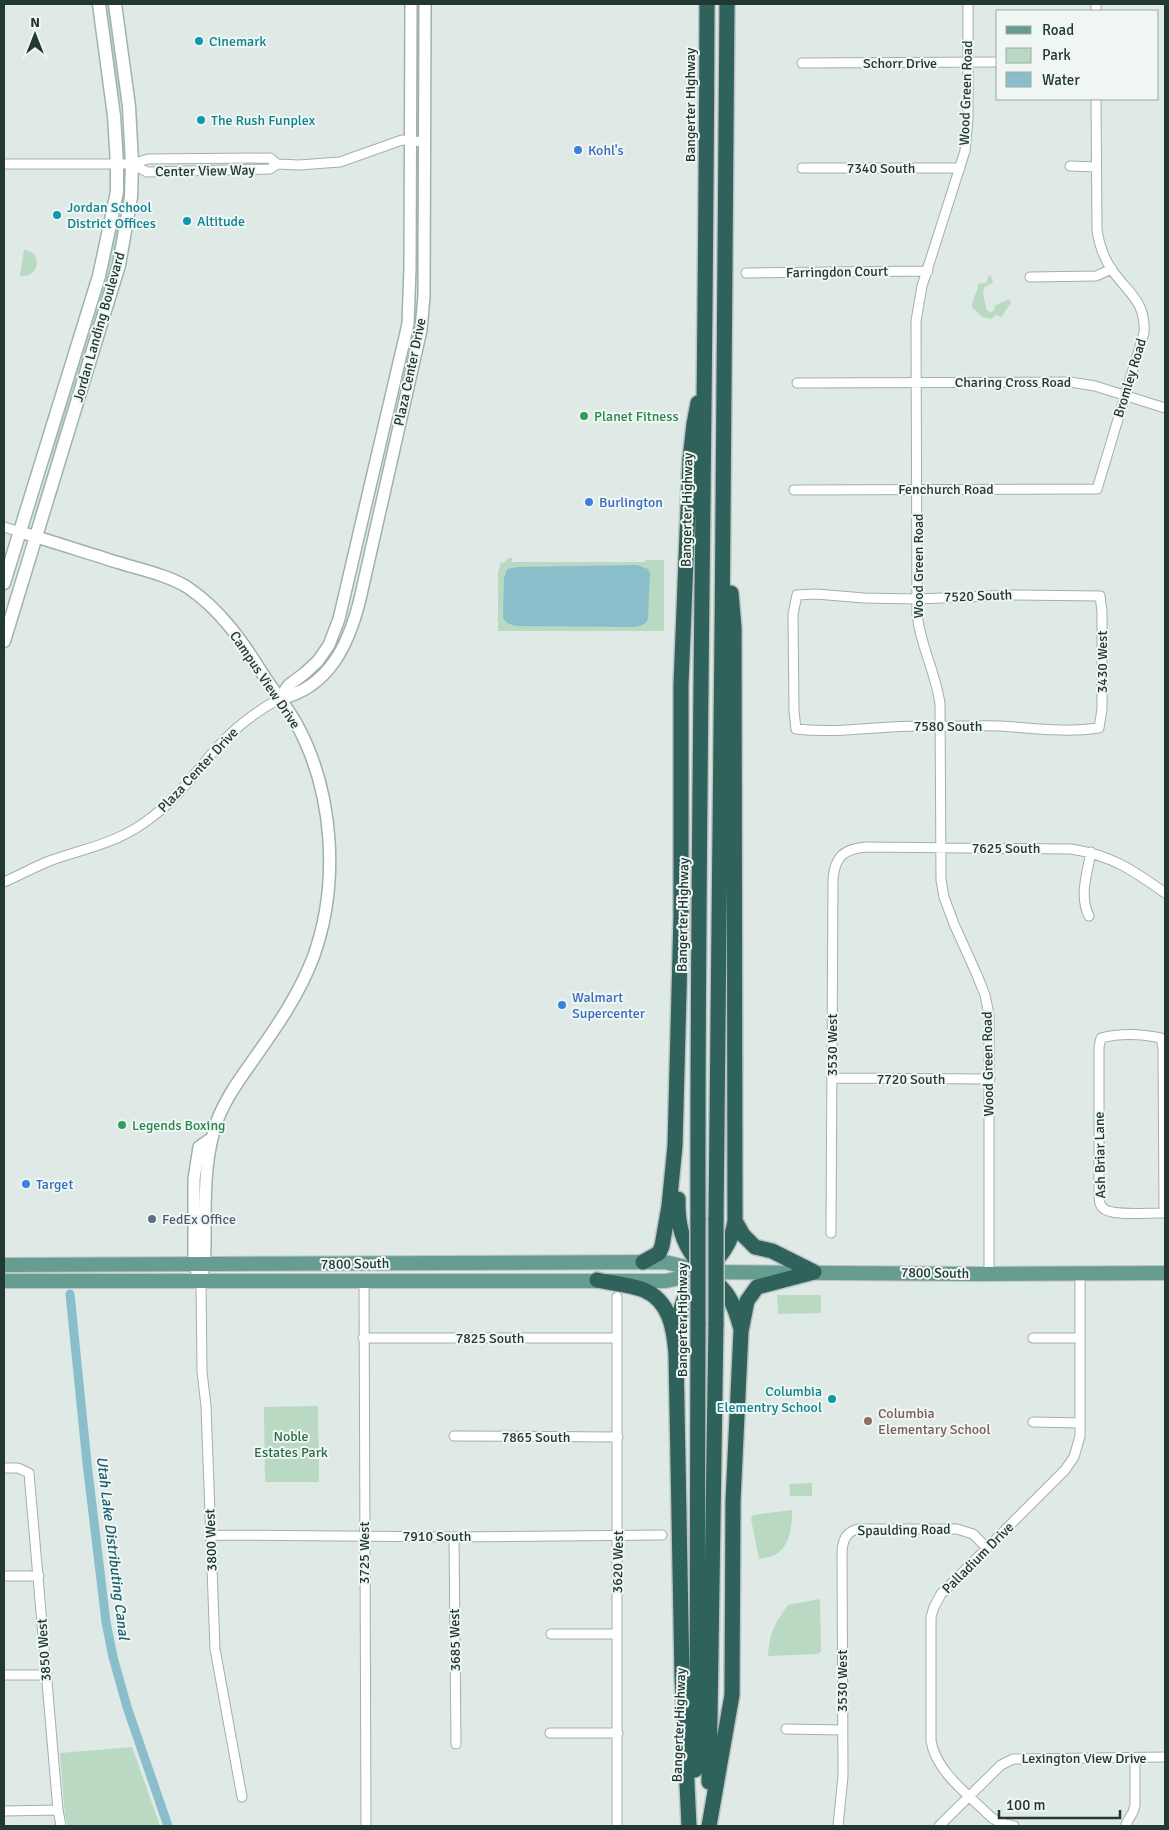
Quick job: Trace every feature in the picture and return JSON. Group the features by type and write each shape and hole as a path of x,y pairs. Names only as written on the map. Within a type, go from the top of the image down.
{"highway":[{"path":"698,4 699,50 706,108"},
{"name":"Bangerter Highway","path":"688,1826 695,1770 697,1714 699,935 707,4"},
{"path":"708,1826 716,1323 718,945 727,325 727,4"},
{"path":"643,1262 658,1252 662,1246 669,1206 675,1146 680,991 681,685 685,576 690,459 694,424 705,370"},
{"path":"676,1354 681,1308 687,1294 727,1246 734,1230 735,1222 734,628 724,502"},
{"path":"675,1146 678,1216 681,1234 693,1256 728,1296 741,1331"},
{"path":"735,1222 743,1235 755,1247 772,1251 814,1272"},
{"path":"708,1826 732,1695 734,1501 741,1331 747,1301 757,1287 814,1272"},
{"path":"597,1280 644,1290 666,1309 674,1329 682,1676 688,1826"}],"main road":[{"name":"Jordan Landing Boulevard","path":"4,582 99,276 116,192 117,164 114,116 99,4"},
{"name":"Jordan Landing Boulevard","path":"4,640 119,265 131,196 132,164 129,106 115,4"},
{"name":"7800 South","path":"4,1265 665,1262 706,1272"},
{"path":"4,1280 4,1276 11,1274 48,1274 61,1270 66,1264"},
{"name":"7800 South","path":"4,1280 666,1281 706,1272 1165,1273"}],"street":[{"name":"Plaza Center Drive","path":"279,699 288,685 318,661 329,645 339,618 408,324 411,4"},
{"name":"Plaza Center Drive","path":"4,882 50,861 110,843 142,825 183,790 230,734 268,705 279,699 295,696 324,674 342,650 354,623 422,327 424,296 425,4"},
{"name":"Wood Green Road","path":"968,4 968,126 965,152 919,296 916,321 917,599 918,628 921,641 938,689 941,880 944,897 954,924 985,995 989,1015 988,1274"},
{"name":"Schorr Drive","path":"802,63 996,62"},
{"name":"Bromley Road","path":"1096,100 1097,230 1104,256 1112,270 1133,294 1141,308 1144,323 1144,333 1097,489"},
{"name":"Center View Way","path":"4,164 132,164 148,159 270,158 277,164 299,165 340,162 397,141 425,142"},
{"path":"1070,166 1096,167"},
{"name":"7340 South","path":"802,168 960,168"},
{"path":"1030,277 1096,276 1112,270"},
{"name":"Farringdon Court","path":"746,273 928,271"},
{"name":"Charing Cross Road","path":"797,383 1070,382 1094,386 1165,408"},
{"name":"Fenchurch Road","path":"794,490 1097,489"},
{"name":"Campus View Drive","path":"4,527 155,574 184,586 205,600 242,640 295,721 314,764 323,802 329,850 325,912 318,942 299,989 285,1014 229,1096 218,1117 212,1138 205,1187 200,1280"},
{"name":"7520 South","path":"796,729 794,711 793,614 797,595 816,594 864,598 917,599 1015,595 1100,596"},
{"name":"3430 West","path":"1099,728 1102,709 1102,612 1100,596"},
{"name":"7580 South","path":"796,729 837,731 892,726 999,726 1061,731 1099,728"},
{"name":"7625 South","path":"838,858 845,852 856,848 1055,848 1091,852 1111,858 1165,893"},
{"path":"1089,916 1084,907 1083,894 1091,852"},
{"name":"3530 West","path":"831,1232 832,879 838,858"},
{"name":"Ash Briar Lane","path":"1151,1036 1161,1038 1163,1058 1164,1213 1114,1213 1106,1211 1100,1204 1099,1047 1101,1038 1151,1036"},
{"name":"7720 South","path":"832,1078 990,1080"},
{"name":"Palladium Drive","path":"1014,1826 996,1821 941,1766 932,1747 931,1623 934,1607 941,1594 1070,1464 1079,1444 1080,1273"},
{"name":"3800 West","path":"200,1280 202,1372 206,1406 215,1649 242,1797"},
{"name":"3725 West","path":"364,1281 366,1826"},
{"name":"3620 West","path":"616,1297 618,1437 617,1826"},
{"name":"7825 South","path":"363,1338 616,1338"},
{"path":"1034,1338 1080,1338"},
{"path":"1033,1422 1080,1423"},
{"name":"7865 South","path":"454,1436 618,1437"},
{"name":"3850 West","path":"4,1468 18,1468 29,1473 60,1826"},
{"name":"Spaulding Road","path":"846,1536 851,1531 858,1529 957,1529 974,1534 988,1548"},
{"name":"7910 South","path":"211,1535 454,1537 662,1535"},
{"name":"3530 West","path":"838,1826 843,1730 842,1551 846,1536"},
{"name":"3685 West","path":"454,1537 456,1744"},
{"path":"4,1576 39,1576"},
{"path":"551,1634 617,1634"},
{"path":"4,1674 46,1675"},
{"path":"786,1729 843,1730"},
{"path":"550,1733 618,1733"},
{"path":"1126,1824 1135,1805 1135,1758"},
{"name":"Lexington View Drive","path":"939,1826 1000,1765 1013,1759 1165,1758"},
{"path":"4,1811 58,1810"}],"green space":[{"path":"103,4 111,4 123,95 125,144 123,118 112,67"},
{"path":"121,182 123,187 113,270 36,519 33,518 50,464 55,434 108,262 118,215"},
{"path":"24,250 34,255 37,265 31,273 26,276 20,276"},
{"path":"989,275 993,283 984,287 983,294 987,311 992,312 995,308 994,306 1009,299 1011,303 1001,317 996,315 991,319 982,317 972,307 978,284 986,283"},
{"path":"512,558 512,562 645,562 645,560 664,560 664,631 498,631 498,573 501,562 503,563"},
{"path":"777,1295 821,1295 821,1313 778,1314"},
{"name":"Noble Estates Park","path":"318,1406 319,1482 265,1482 264,1407"},
{"path":"812,1483 812,1496 790,1496 789,1484"},
{"path":"792,1510 791,1529 784,1547 775,1555 759,1559 751,1519 753,1515"},
{"path":"820,1599 821,1651 818,1654 768,1656 770,1640 774,1629 788,1605"},
{"path":"132,1747 160,1826 68,1826 65,1816 60,1753"}],"water":[{"path":"637,565 648,569 650,574 648,618 645,624 641,626 516,626 507,623 503,618 504,578 507,569 518,567"}],"waterway":[{"name":"Utah Lake Distributing Canal","path":"70,1294 87,1463 106,1622 113,1657 127,1707 168,1826"}],"place":[{"name":"Cinemark","path":"199,41"},
{"name":"The Rush Funplex","path":"201,120"},
{"name":"Kohl's","path":"578,150"},
{"name":"Jordan School District Offices","path":"57,215"},
{"name":"Altitude","path":"187,221"},
{"name":"Planet Fitness","path":"584,416"},
{"name":"Burlington","path":"589,502"},
{"name":"Walmart Supercenter","path":"562,1005"},
{"name":"Legends Boxing","path":"122,1125"},
{"name":"Target","path":"26,1184"},
{"name":"FedEx Office","path":"152,1219"},
{"name":"Columbia Elementry School","path":"832,1399"},
{"name":"Columbia Elementary School","path":"868,1421"}]}
